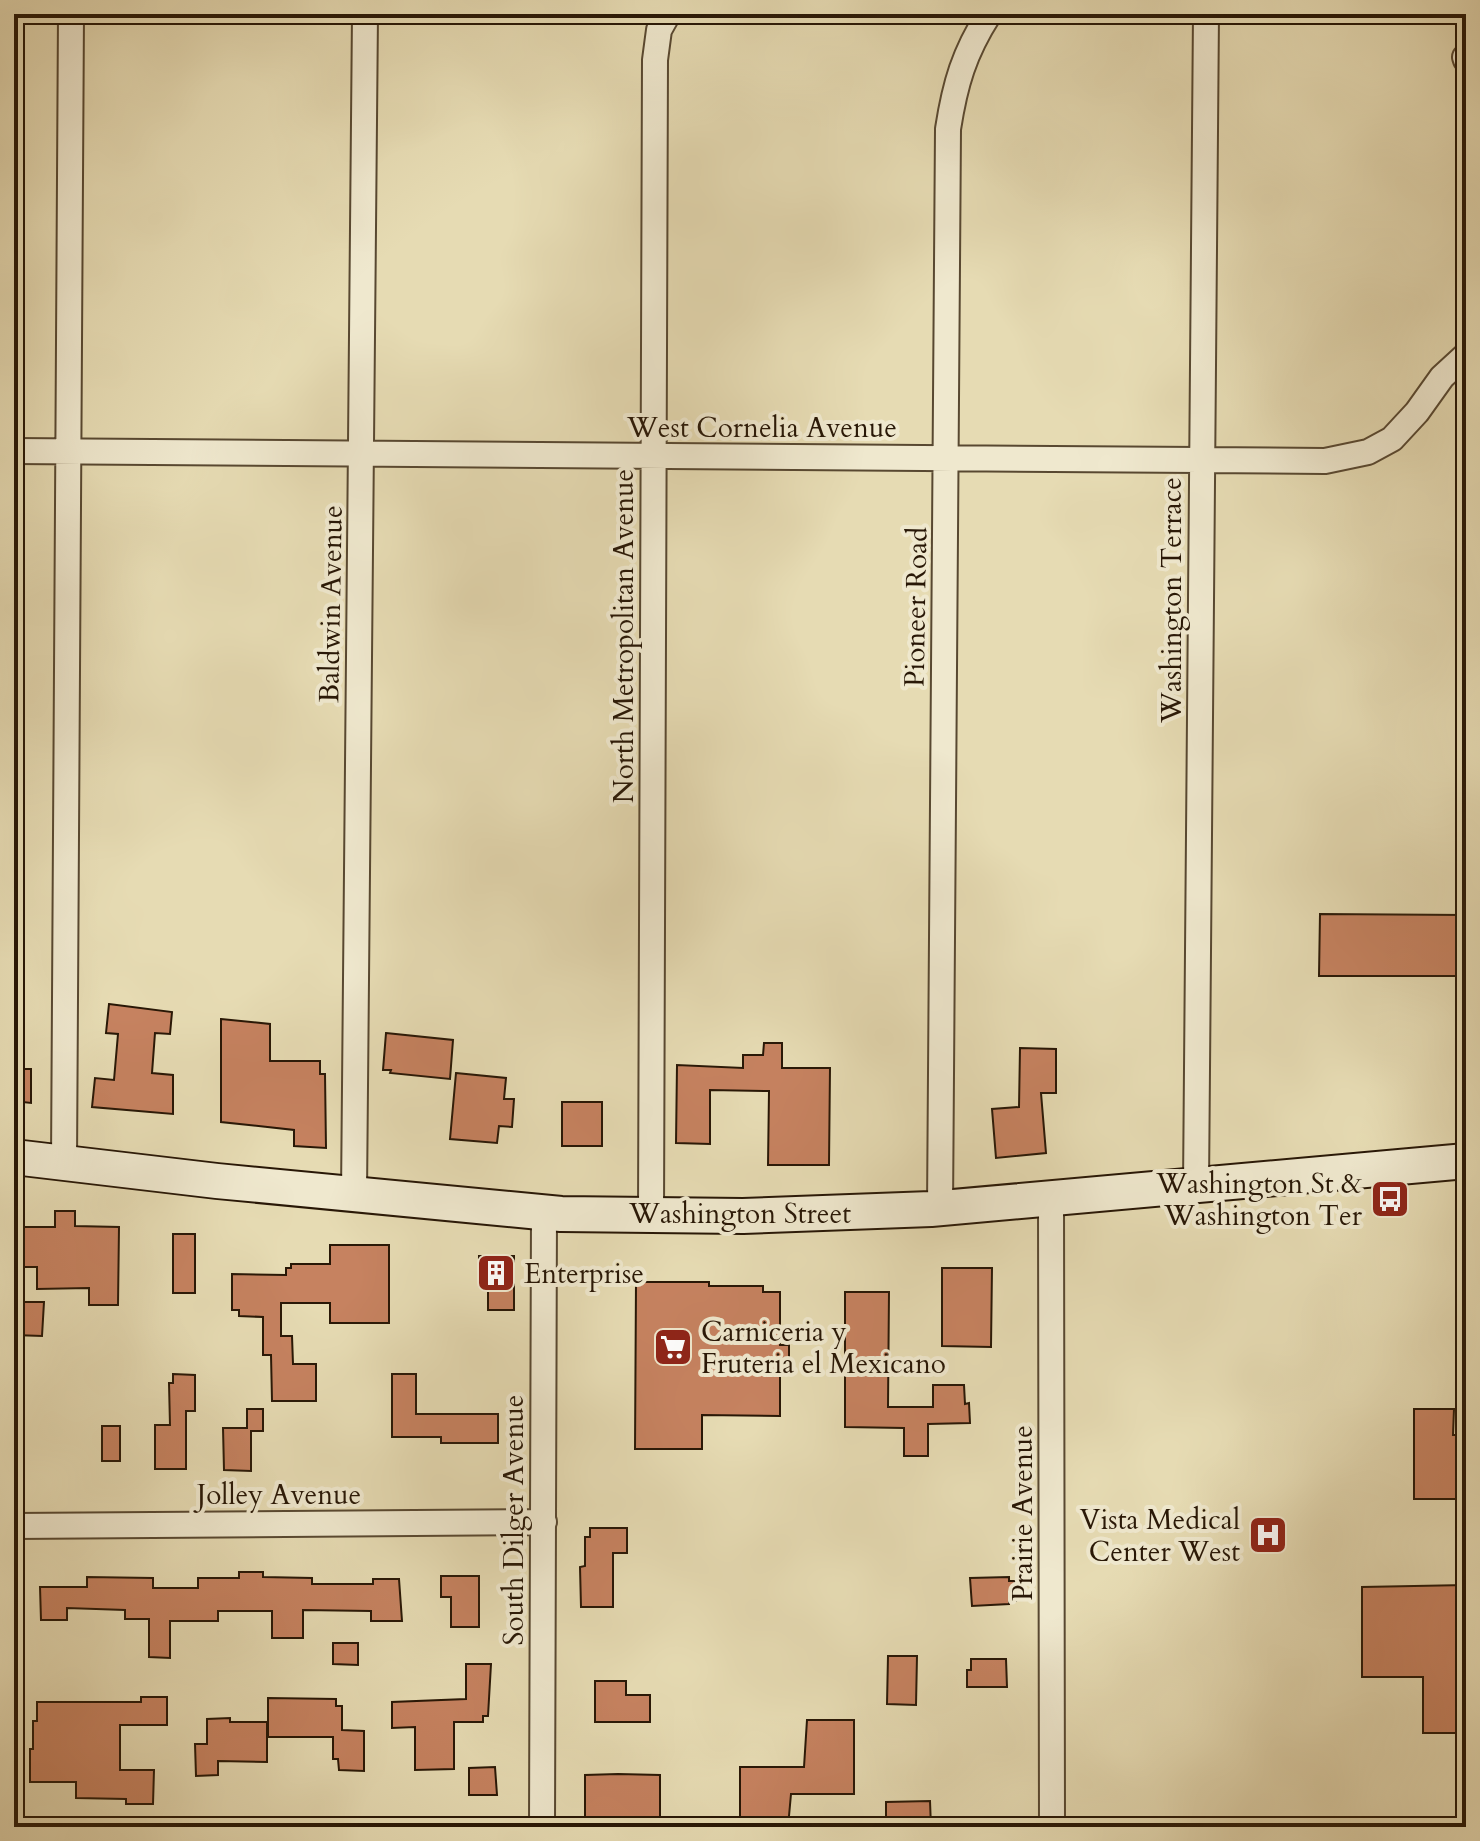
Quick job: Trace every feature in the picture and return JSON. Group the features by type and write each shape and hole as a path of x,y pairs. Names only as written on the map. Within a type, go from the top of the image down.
{"main road":[{"name":"Washington Street","path":"14,1157 544,1213 743,1216 940,1209 1466,1161"}],"street":[{"path":"64,1163 71,14"},
{"name":"Baldwin Avenue","path":"354,1194 365,14"},
{"name":"North Metropolitan Avenue","path":"651,1214 655,60 659,30 668,14"},
{"name":"Pioneer Road","path":"940,1209 948,129 955,83 977,32 989,14"},
{"name":"Washington Terrace","path":"1196,1186 1206,14"},
{"name":"West Cornelia Avenue","path":"14,451 1325,461 1368,452 1392,439 1417,412 1442,377 1466,355"},
{"name":"Prairie Avenue","path":"1051,1200 1052,1827"},
{"name":"South Dilger Avenue","path":"542,1827 544,1213"},
{"name":"Jolley Avenue","path":"14,1526 544,1522"}],"building":[{"path":"1320,914 1465,915 1466,976 1319,976"},
{"path":"109,1004 172,1012 170,1034 155,1033 152,1073 173,1075 173,1114 92,1107 95,1078 114,1080 118,1034 106,1033"},
{"path":"221,1019 270,1024 270,1061 320,1061 320,1074 325,1074 326,1148 294,1146 294,1130 221,1122"},
{"path":"386,1033 453,1040 450,1079 383,1070"},
{"path":"764,1043 782,1043 782,1068 830,1068 829,1165 768,1165 769,1091 710,1090 710,1144 676,1143 677,1065 743,1068 743,1055 763,1055"},
{"path":"1020,1048 1056,1049 1056,1093 1041,1093 1046,1153 996,1158 992,1109 1019,1107"},
{"path":"14,1069 31,1069 31,1103 14,1101"},
{"path":"456,1073 506,1078 504,1099 514,1099 512,1127 499,1126 497,1143 450,1139"},
{"path":"562,1102 602,1102 602,1146 562,1146"},
{"path":"55,1211 75,1211 75,1226 119,1227 118,1305 89,1305 89,1288 37,1289 37,1267 14,1267 14,1227 55,1227"},
{"path":"173,1234 195,1234 195,1293 173,1293"},
{"path":"330,1245 389,1245 389,1323 330,1323 330,1303 281,1303 281,1336 292,1336 293,1364 316,1364 316,1401 272,1401 271,1355 263,1355 263,1317 239,1316 239,1310 232,1310 232,1274 286,1275 286,1268 291,1268 291,1264 330,1264"},
{"name":"Enterprise","path":"479,1256 514,1256 514,1310 488,1310 488,1286 479,1286"},
{"path":"942,1268 992,1268 991,1347 942,1346"},
{"path":"636,1282 709,1282 709,1286 763,1286 763,1292 780,1292 780,1345 789,1345 789,1364 780,1364 780,1416 702,1415 702,1449 635,1449"},
{"path":"845,1292 889,1292 888,1407 933,1407 933,1385 964,1385 970,1423 928,1424 928,1456 904,1456 904,1428 845,1427"},
{"path":"14,1302 44,1302 42,1336 14,1335"},
{"path":"173,1374 195,1375 195,1411 186,1411 186,1469 155,1469 155,1425 170,1425 169,1383 173,1383"},
{"path":"392,1374 416,1374 416,1414 498,1414 498,1443 441,1443 441,1437 392,1437"},
{"path":"247,1409 263,1409 263,1431 251,1431 251,1471 224,1470 223,1428 247,1428"},
{"path":"1414,1409 1454,1409 1453,1435 1466,1435 1466,1499 1414,1499"},
{"path":"102,1426 120,1426 120,1461 102,1461"},
{"path":"590,1528 627,1528 627,1553 613,1553 613,1607 581,1607 580,1567 585,1566 585,1537 590,1537"},
{"path":"239,1572 263,1572 263,1577 312,1578 312,1584 373,1584 373,1579 399,1579 402,1621 371,1621 371,1611 303,1610 303,1638 272,1638 272,1611 218,1611 218,1621 170,1621 170,1658 149,1657 149,1619 125,1619 125,1610 67,1608 67,1620 41,1620 40,1587 87,1587 87,1577 153,1578 153,1588 198,1588 198,1578 239,1578"},
{"path":"441,1576 479,1576 479,1627 451,1627 451,1597 441,1597"},
{"path":"1009,1577 1009,1581 1015,1581 1016,1601 972,1606 970,1578"},
{"path":"1466,1585 1466,1733 1423,1733 1423,1677 1362,1677 1362,1587"},
{"path":"333,1643 358,1643 358,1665 333,1664"},
{"path":"888,1656 917,1656 916,1705 887,1704"},
{"path":"971,1659 1006,1659 1007,1687 967,1687 967,1670 971,1670"},
{"path":"466,1664 491,1664 488,1716 483,1716 483,1722 454,1722 454,1769 415,1770 415,1727 392,1728 392,1702 466,1699"},
{"path":"595,1681 626,1681 626,1695 650,1695 650,1722 595,1722"},
{"path":"141,1697 167,1697 167,1725 120,1725 120,1770 154,1770 153,1804 126,1804 126,1799 76,1798 76,1782 30,1782 30,1749 33,1749 37,1702 141,1702"},
{"path":"268,1698 336,1699 336,1706 342,1706 342,1730 364,1731 364,1771 339,1770 338,1759 333,1759 333,1737 268,1737"},
{"path":"230,1718 230,1722 267,1722 267,1762 218,1761 218,1775 196,1776 195,1744 207,1744 207,1719"},
{"path":"807,1720 854,1720 854,1794 791,1794 788,1827 740,1827 740,1767 804,1767"},
{"path":"495,1767 497,1795 469,1795 469,1768"},
{"path":"585,1775 660,1775 660,1823 585,1822"},
{"path":"930,1801 931,1827 886,1827 886,1802"}],"place":[{"name":"Washington St & Washington Ter","path":"1390,1199"},
{"name":"Enterprise","path":"496,1273"},
{"name":"Carniceria y Fruteria el Mexicano","path":"673,1347"},
{"name":"Vista Medical Center West","path":"1268,1535"}]}
